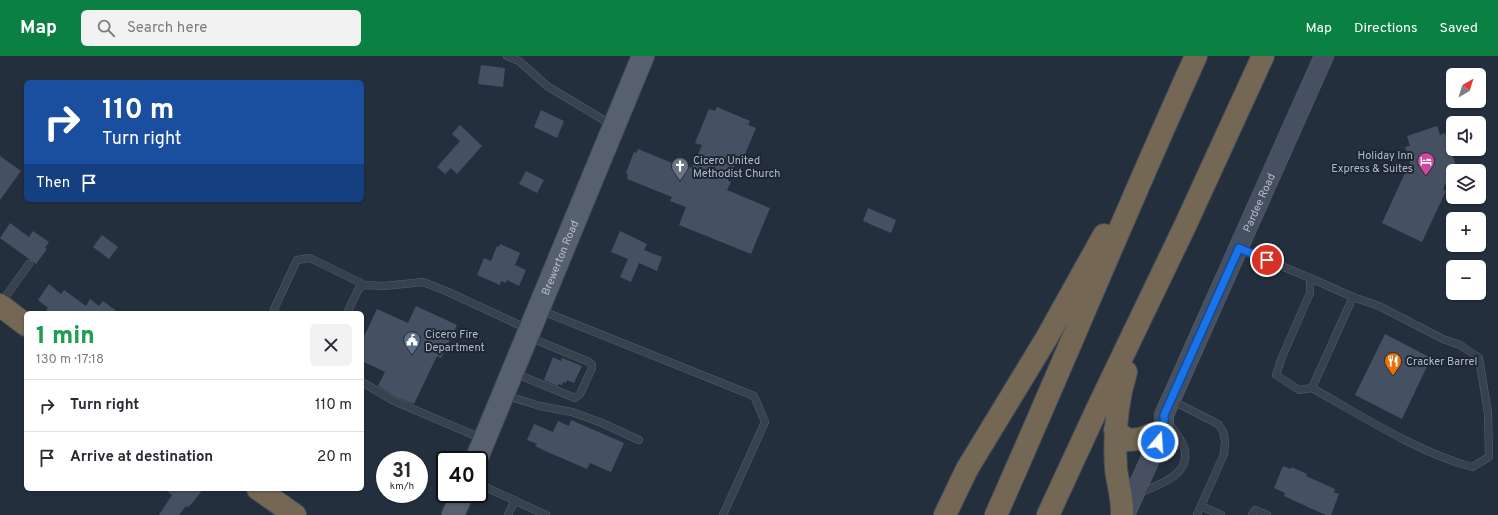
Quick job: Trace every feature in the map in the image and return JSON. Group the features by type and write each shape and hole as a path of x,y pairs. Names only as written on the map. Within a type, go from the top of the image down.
{"highway":[{"path":"996,515 1069,350 1143,173 1196,56"},
{"path":"1048,515 1185,226 1263,56"},
{"path":"945,515 967,469 1046,339 1099,244 1143,173"},
{"path":"1123,508 1116,470 1115,430 1117,406 1122,384 1148,303"},
{"path":"0,304 24,322"},
{"path":"1115,430 1127,440 1140,439 1150,435"},
{"path":"264,491 295,515"}],"main road":[{"name":"Brewerton Road","path":"480,451 643,56"},
{"path":"453,515 458,503"}],"street":[{"name":"Pardee Road","path":"1123,508 1164,428 1168,408 1324,56"},
{"name":"Pardee Road","path":"1123,508 1150,435 1156,423 1168,408"}],"lane":[{"path":"507,56 519,61 547,86 614,126"},
{"path":"1239,248 1310,278 1353,297 1379,306 1443,339 1460,345 1479,358 1488,412 1489,457 1472,466 1449,460 1388,431 1312,388 1299,390 1276,375 1282,357 1310,293 1310,278"},
{"path":"275,311 274,309 297,260 302,258 310,258 365,285 384,286 414,282 428,284 589,362 592,365 580,394 575,398 512,373"},
{"path":"0,304 29,264"},
{"path":"348,311 359,288 365,285"},
{"path":"1312,388 1353,297"},
{"path":"538,310 754,396 765,422 723,515"},
{"path":"364,383 394,400 485,439"},
{"path":"503,394 540,406 572,412 602,423 639,440"},
{"path":"1168,408 1218,424 1223,431 1225,441 1224,454 1197,515"},
{"path":"1123,508 1180,471 1185,462 1185,452 1168,408"},
{"path":"488,488 546,515"},
{"path":"508,515 515,500"},
{"path":"1201,506 1221,515"},
{"path":"1252,515 1255,510 1267,515"}],"building":[{"path":"481,65 505,68 503,87 478,84"},
{"name":"Cicero United Methodist Church","path":"717,107 750,121 748,125 756,128 743,159 738,156 728,181 731,182 727,190 770,208 751,254 679,225 686,207 670,201 672,197 627,179 628,174 626,173 634,152 636,153 638,149 682,167 683,164 692,168 702,145 695,143 709,109 715,111"},
{"path":"541,110 564,121 557,138 534,127"},
{"path":"460,125 482,146 457,174 451,168 445,174 437,167 460,141 452,134"},
{"name":"Holiday Inn Express & Suites","path":"1437,126 1440,135 1445,133 1446,136 1446,156 1453,156 1455,163 1446,164 1446,182 1443,189 1446,191 1422,242 1382,223 1410,162 1405,147 1410,146 1407,136"},
{"path":"0,156 21,171 0,200"},
{"path":"526,171 544,180 537,193 519,184"},
{"path":"868,208 896,220 891,233 863,221"},
{"path":"10,223 29,237 33,231 49,242 45,248 47,249 36,264 0,238"},
{"path":"620,231 647,244 644,250 662,257 657,271 639,263 631,282 620,277 628,259 611,252"},
{"path":"102,235 118,247 109,259 93,247"},
{"path":"500,244 520,253 515,265 526,270 519,286 507,280 506,283 501,281 500,285 477,275 484,258 491,261 497,246 499,247"},
{"path":"49,284 61,294 64,290 86,306 90,299 99,306 103,301 116,311 46,311 48,308 38,300"},
{"path":"416,306 457,325 441,358 437,356 414,404 396,397 378,386 385,372 364,362 364,337 377,309 408,323"},
{"name":"Cracker Barrel","path":"1385,334 1431,358 1402,419 1355,395"},
{"path":"553,357 561,361 562,358 582,366 574,383 567,380 566,383 563,382 562,385 559,384 558,386 544,380"},
{"path":"571,420 624,443 611,472 590,463 587,469 545,451 535,446 537,444 527,440 534,424 553,432 558,421 569,426"},
{"path":"1283,466 1291,469 1291,467 1307,474 1306,476 1335,489 1334,492 1339,494 1331,515 1326,515 1284,496 1285,493 1274,488"},
{"path":"167,491 202,491 194,501 188,507 186,506 179,515 159,515 172,495"}],"place":[{"name":"Holiday Inn Express & Suites","path":"1426,176"},
{"name":"Cicero United Methodist Church","path":"680,181"},
{"name":"Cicero Fire Department","path":"412,355"},
{"name":"Cracker Barrel","path":"1393,376"}],"route":[{"path":"1158,442 1164,428 1164,415 1239,248 1267,260"}]}
